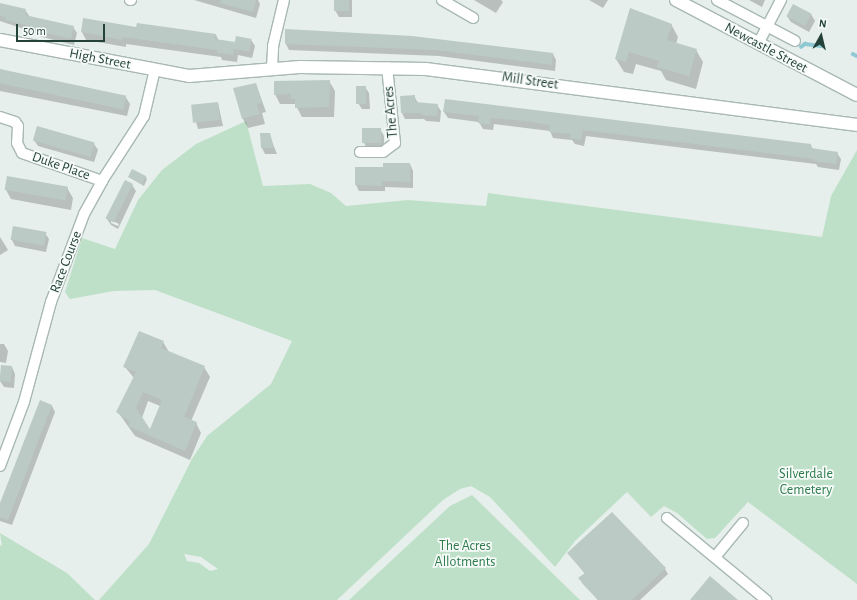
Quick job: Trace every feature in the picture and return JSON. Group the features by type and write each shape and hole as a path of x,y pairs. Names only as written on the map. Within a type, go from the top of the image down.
{"street":[{"path":"272,68 273,46 284,0"},
{"path":"442,0 473,18"},
{"name":"Newcastle Street","path":"676,0 857,95"},
{"name":"Newcastle Street","path":"717,0 795,41"},
{"path":"758,44 780,0"},
{"name":"High Street","path":"0,40 155,70 200,76"},
{"name":"Mill Street","path":"200,76 272,68 387,67 460,72 857,125"},
{"name":"The Acres","path":"360,152 383,152 395,143 387,67"},
{"name":"Race Course","path":"0,466 24,402 51,302 84,214 102,181 144,116 155,70"},
{"name":"Duke Place","path":"0,117 15,122 18,126 17,143 22,152 102,181"},
{"path":"668,518 766,600"},
{"path":"715,557 743,523"}],"green space":[{"name":"Silverdale Cemetery","path":"246,121 263,186 310,184 331,193 346,206 408,200 486,206 488,193 822,237 831,196 857,150 857,584 748,502 715,538 707,539 677,513 664,506 651,517 627,492 575,541 555,567 490,497 471,486 460,489 443,500 337,600 99,600 149,544 192,459 207,436 271,384 292,341 155,290 114,291 70,299 65,292 82,238 115,249 138,200 162,170 196,144","holes":["184,554 201,557 218,569 210,571 199,563 187,561"]},
{"name":"The Acres Allotments","path":"472,495 580,600 349,600 450,506"},
{"path":"0,533 67,573 95,600 0,600 0,545 2,546"}],"building":[{"path":"221,0 256,0 253,12 220,3"},
{"path":"334,0 349,0 349,11 334,11"},
{"path":"0,3 26,9 25,15 74,26 71,39 34,30 34,27 5,20 6,17 0,16"},
{"path":"793,4 812,14 805,26 786,16"},
{"path":"630,8 672,24 667,40 697,49 689,76 657,67 659,61 629,52 626,62 615,59"},
{"path":"83,18 136,27 137,23 216,34 215,39 235,42 233,55 217,53 217,50 122,37 122,40 81,32"},
{"path":"285,29 412,36 553,53 552,65 435,50 285,44"},
{"path":"236,36 252,39 249,52 234,49"},
{"path":"0,69 126,96 123,110 0,83"},
{"path":"330,80 329,107 295,108 295,99 291,99 291,94 274,95 274,81"},
{"path":"256,83 262,103 257,104 260,114 242,119 233,88"},
{"path":"356,86 366,86 366,104 356,104"},
{"path":"415,95 415,102 438,104 437,116 421,115 421,113 401,113 400,96"},
{"path":"445,99 811,144 811,148 838,152 836,164 813,161 814,159 583,130 581,140 570,138 571,134 549,132 550,125 491,118 490,125 478,123 479,116 443,112"},
{"path":"218,102 220,120 193,123 191,105"},
{"path":"37,126 95,143 91,157 33,140"},
{"path":"362,128 381,128 381,143 362,143"},
{"path":"260,133 270,133 274,148 261,148"},
{"path":"383,163 410,163 410,182 382,181 382,186 355,185 355,167 383,167"},
{"path":"132,169 146,176 142,184 128,177"},
{"path":"7,176 68,187 66,201 5,190"},
{"path":"125,180 133,184 113,222 105,218"},
{"path":"13,226 46,232 44,246 11,240"},
{"path":"139,331 164,341 161,348 205,366 184,417 197,422 185,451 128,426 130,422 116,412 136,372 123,367","holes":["143,392 162,400 150,429 136,408"]},
{"path":"1,365 12,366 11,382 0,381"},
{"path":"40,400 52,405 8,520 0,517 0,503"},
{"path":"612,512 666,568 632,600 598,600 578,578 585,573 567,553"},
{"path":"710,576 738,600 690,600"}],"waterway":[{"path":"801,47 805,44 821,46"},
{"path":"853,54 857,56"}]}
